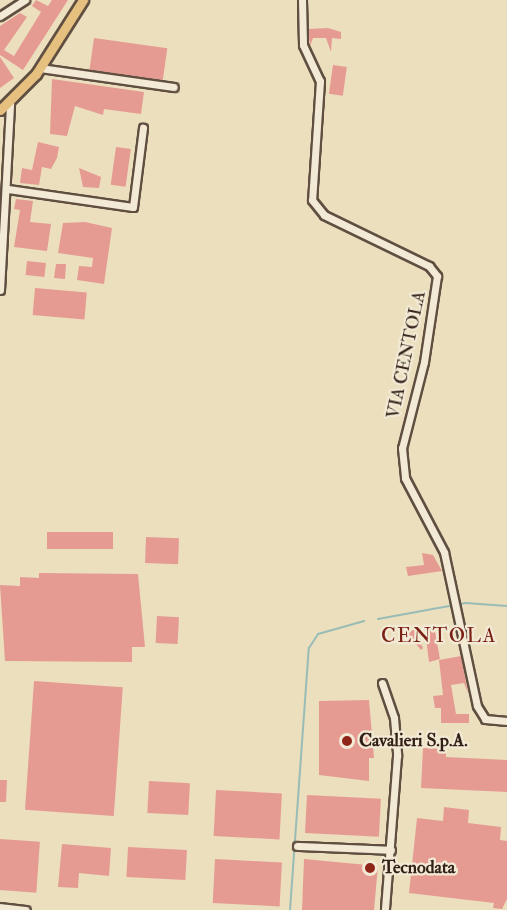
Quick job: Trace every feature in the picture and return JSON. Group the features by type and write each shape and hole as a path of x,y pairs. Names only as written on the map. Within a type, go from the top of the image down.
{"main road":[{"path":"0,110 40,68 83,0"}],"street":[{"path":"0,16 25,0"},
{"name":"VIA CENTOLA","path":"302,0 303,45 320,81 312,200 324,215 429,266 437,276 403,464 409,489 433,525 454,593 477,706 485,719 507,721"},
{"path":"40,68 174,87"},
{"path":"0,290 8,189 9,103"},
{"path":"8,189 133,207 143,128"},
{"path":"382,682 396,731 391,850 385,910"},
{"path":"297,846 391,850"},
{"path":"0,907 26,910"}],"building":[{"path":"36,0 48,6 52,0 68,0 23,70 0,55 0,26 20,13 27,17 4,50 14,56 41,12 32,6"},
{"path":"328,28 341,32 341,39 332,38 331,52 326,38 313,38 310,46 308,29"},
{"path":"94,38 167,48 163,80 90,70"},
{"path":"0,57 14,78 0,88"},
{"path":"333,65 347,67 343,96 329,94"},
{"path":"52,79 144,92 141,114 104,109 103,115 75,106 67,136 50,134"},
{"path":"38,142 59,147 57,158 51,169 42,167 39,185 20,183 22,168 32,170"},
{"path":"116,147 131,149 126,187 111,185"},
{"path":"79,168 101,177 99,188 83,187"},
{"path":"16,199 33,201 30,222 51,224 47,251 14,247 20,210 14,209"},
{"path":"85,222 112,228 104,284 77,280 79,266 92,267 93,258 58,253 63,223"},
{"path":"27,261 46,263 44,277 26,275"},
{"path":"56,264 66,264 65,279 54,278"},
{"path":"35,288 87,293 84,319 33,315"},
{"path":"47,532 113,532 113,549 47,549"},
{"path":"146,537 179,538 178,564 145,563"},
{"path":"422,553 433,555 442,571 408,576 406,567 424,565"},
{"path":"39,573 138,574 145,647 132,647 132,662 5,661 0,585 20,586 20,577 39,578"},
{"path":"157,616 179,617 178,644 156,643"},
{"path":"434,626 440,659 429,662 425,629"},
{"path":"414,630 423,648 421,650 406,632"},
{"path":"461,656 468,693 464,683 451,685 456,714 469,714 469,723 441,723 441,708 435,708 433,696 443,695 439,660"},
{"path":"34,681 123,687 114,816 25,810"},
{"name":"Cavalieri S.p.A.","path":"369,700 374,758 369,758 369,781 319,775 319,701"},
{"path":"423,748 446,749 446,757 507,760 507,792 421,788"},
{"path":"0,780 7,780 6,802 0,802"},
{"path":"149,781 190,783 188,815 147,813"},
{"path":"216,790 282,793 280,839 214,836"},
{"path":"307,795 381,799 379,837 305,833"},
{"path":"444,807 469,810 468,823 501,827 500,840 507,841 507,899 502,909 493,908 494,903 409,893 417,818 443,821"},
{"path":"0,839 40,842 36,893 0,890"},
{"path":"62,844 111,848 109,876 79,873 78,888 58,887"},
{"path":"128,847 187,850 185,880 126,877"},
{"path":"215,859 282,863 280,906 213,903"},
{"path":"304,859 378,866 374,910 302,910"}],"waterway":[{"path":"378,619 466,603 507,606"},
{"path":"290,910 309,648 318,634 364,621"}],"place":[{"name":"Cavalieri S.p.A.","path":"347,741"},
{"name":"Tecnodata","path":"370,868"}],"district":[{"name":"CENTOLA","path":"439,635"}]}
